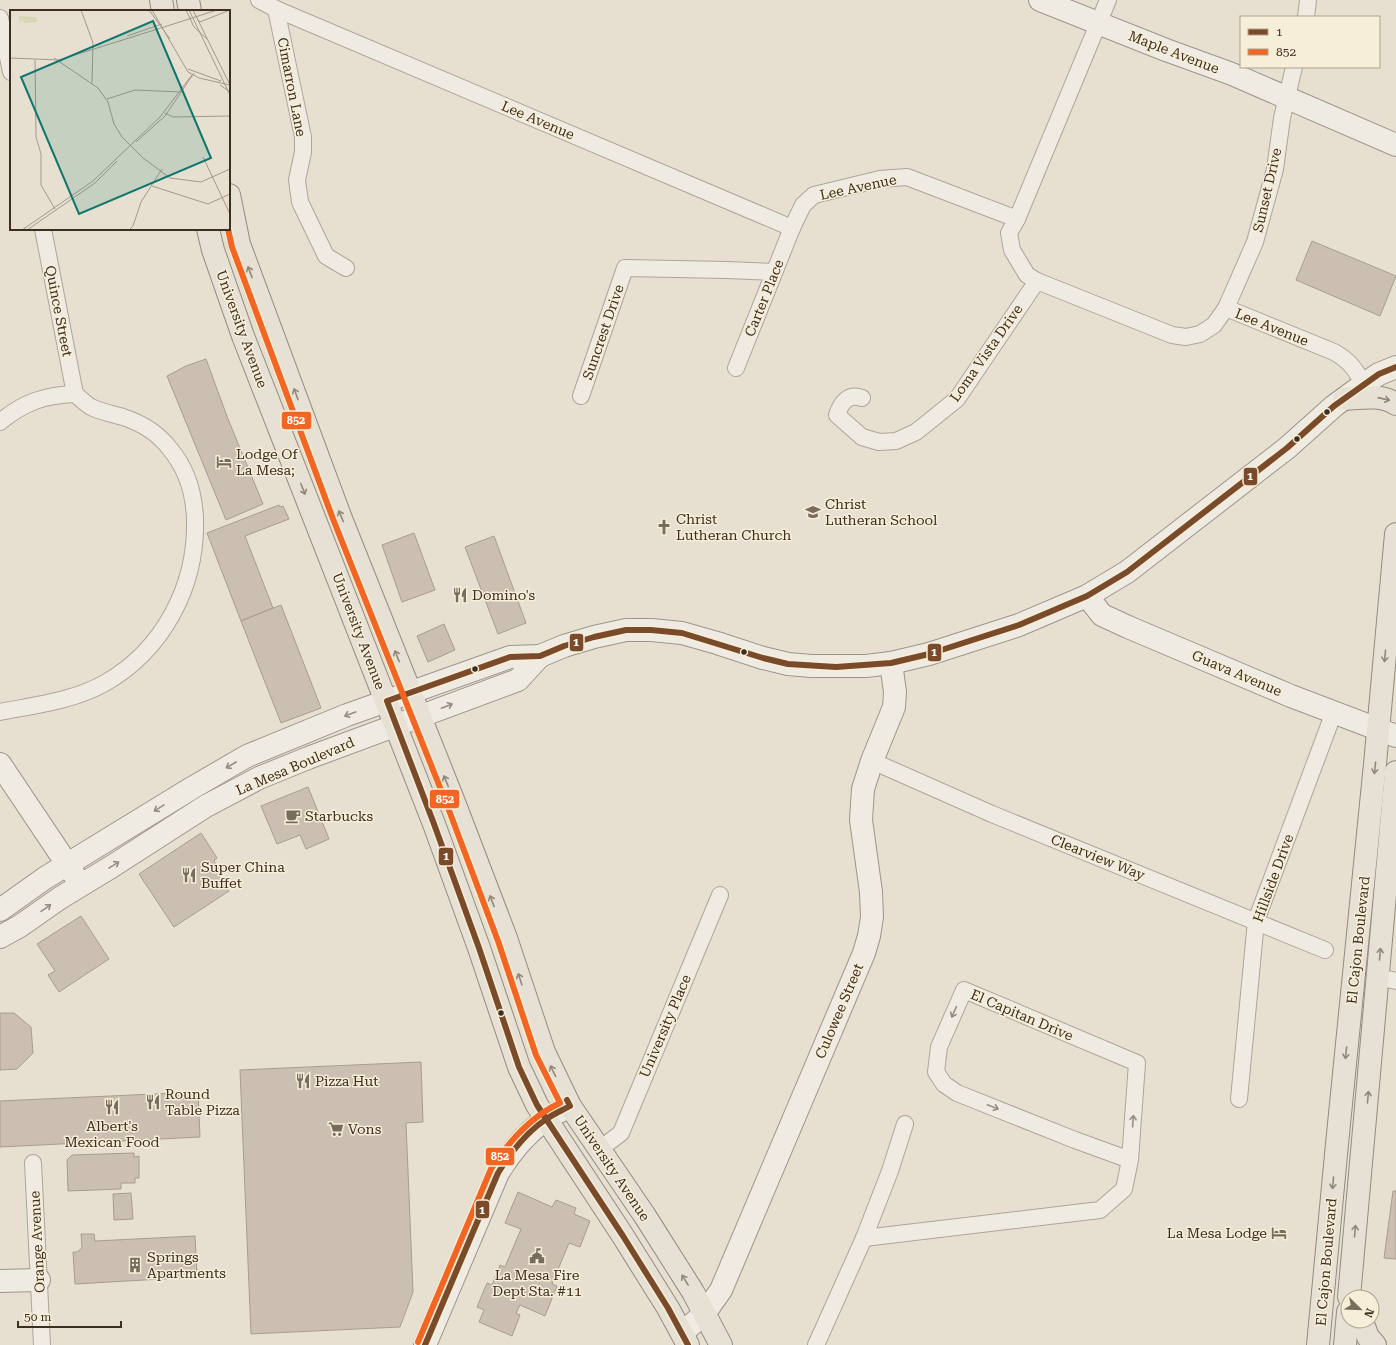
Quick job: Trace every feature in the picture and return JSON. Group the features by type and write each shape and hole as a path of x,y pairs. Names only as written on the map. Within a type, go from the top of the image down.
{"main road":[{"path":"161,0 163,10"},
{"path":"188,0 190,10"},
{"name":"Maple Avenue","path":"1040,0 1232,74 1396,145"},
{"name":"University Avenue","path":"230,199 239,244 340,516 411,692 506,938 544,1052 570,1106 645,1216 693,1292 721,1345"},
{"name":"University Avenue","path":"208,230 213,250 243,336 434,824 477,941 518,1067 537,1105 623,1236 668,1308 685,1339"},
{"name":"La Mesa Boulevard","path":"0,910 45,878 247,756 347,715 510,657 540,656 564,646 594,637 626,630 651,630 682,633 763,658 788,664 836,667 891,663 928,654 1019,625 1087,596 1127,572 1287,448 1344,399 1379,374 1396,367"},
{"path":"1344,399 1381,398 1388,399 1396,404"},
{"name":"El Cajon Boulevard","path":"1318,1345 1337,1144 1387,733 1396,534"},
{"name":"Guava Avenue","path":"1087,596 1102,615 1128,627 1284,693 1387,733"},
{"name":"La Mesa Boulevard","path":"0,938 60,898 206,806 259,778 308,758 518,680 540,656"},
{"name":"Culowee Street","path":"685,1339 720,1290 861,960 869,936 872,917 871,892 861,820 863,790 872,761 894,707 895,692 891,663"},
{"path":"0,764 81,886"},
{"name":"El Cajon Boulevard","path":"1350,1289 1364,1136 1387,979 1396,772"},
{"path":"425,1345 498,1173 506,1160 528,1135 546,1119 570,1106"},
{"path":"1337,1144 1364,1136"},
{"path":"1352,1270 1356,1289"},
{"path":"0,1282 39,1280"},
{"name":"El Cajon Boulevard","path":"1345,1345 1346,1329"},
{"path":"1365,1329 1368,1337 1375,1345"}],"street":[{"name":"Lee Avenue","path":"259,0 276,9 792,228 803,205 814,196 880,179 907,177 1017,219 1009,233 1012,250 1027,274 1037,281 1172,335 1186,337 1200,334 1214,325 1226,308 1334,352 1345,358 1364,384"},
{"path":"1017,219 1108,0"},
{"path":"1306,16 1308,0"},
{"name":"Cimarron Lane","path":"276,9 303,138 303,152 297,180 300,202 326,256 346,268"},
{"path":"0,18 10,67"},
{"name":"Sunset Drive","path":"1226,308 1255,242 1275,169 1282,118 1294,68"},
{"name":"Carter Place","path":"736,368 792,228"},
{"name":"Quince Street","path":"42,230 75,394"},
{"name":"Suncrest Drive","path":"581,396 625,268 774,272"},
{"name":"Loma Vista Drive","path":"862,398 856,396 848,398 840,406 837,415 862,437 879,442 896,441 916,432 956,399 1037,281"},
{"path":"0,422 20,407 32,401 58,394 75,394 90,407 124,417 137,423 161,439 176,456 188,477 192,496 195,533 194,552 190,570 180,599 169,621 147,649 120,673 88,691 71,697 0,712"},
{"name":"Hillside Drive","path":"1239,1099 1256,921 1334,712"},
{"name":"Clearview Way","path":"872,761 992,814 1325,950"},
{"name":"University Place","path":"600,1149 620,1133 720,895"},
{"name":"El Capitan Drive","path":"864,1238 1100,1210 1124,1189 1130,1160 1137,1063 964,990 939,1047 936,1072 944,1084 957,1093 1075,1140 1130,1160"},
{"path":"816,1345 864,1238 890,1171 905,1124"},
{"name":"Orange Avenue","path":"33,1163 42,1345"}],"building":[{"path":"1312,241 1396,276 1380,316 1296,280"},
{"name":"Lodge Of La Mesa;","path":"206,359 228,419 263,504 226,520 167,376 186,366"},
{"path":"279,505 280,507 283,506 289,519 245,536 273,608 241,621 207,533"},
{"path":"414,533 435,590 402,602 382,545"},
{"path":"494,536 526,623 498,634 465,547"},
{"path":"281,605 321,708 281,723 241,621"},
{"path":"444,624 455,650 428,662 417,636"},
{"path":"308,787 329,839 306,849 300,835 277,844 261,806"},
{"path":"201,833 217,858 214,861 220,871 217,873 229,891 174,927 139,874"},
{"path":"81,916 109,959 59,992 48,975 55,971 37,944"},
{"path":"0,1013 14,1013 31,1027 33,1053 17,1069 0,1070"},
{"path":"421,1062 423,1122 406,1123 413,1292 400,1327 251,1334 240,1070"},
{"path":"198,1092 200,1137 0,1147 0,1101"},
{"path":"134,1153 134,1157 139,1156 139,1178 135,1178 135,1183 121,1183 121,1189 68,1191 67,1160 72,1155"},
{"path":"1393,1191 1396,1191 1396,1259 1384,1258"},
{"name":"La Mesa Fire Dept Sta. #11","path":"518,1192 552,1207 556,1200 576,1208 574,1214 590,1221 580,1247 569,1243 552,1284 557,1286 545,1316 520,1305 516,1313 520,1315 512,1336 479,1322 484,1310 477,1307 487,1283 492,1285 500,1265 505,1267 521,1229 505,1223"},
{"path":"131,1193 133,1219 114,1220 113,1194"},
{"name":"Springs Apartments","path":"81,1234 94,1234 95,1241 195,1236 197,1277 75,1284 73,1252 77,1252 82,1248"}],"transit line":[{"name":"852","path":"228,230 232,247 333,519 447,805 498,941 536,1055 560,1103 539,1115 521,1131 505,1149 491,1169 418,1342"},
{"name":"1","path":"688,1345 668,1308 623,1236 537,1105 519,1067 479,948 387,701 510,657 540,656 564,646 594,637 626,630 651,630 682,633 763,658 788,664 836,667 891,663 929,654 1019,625 1087,596 1127,572 1287,448 1334,406 1379,374 1396,367"},
{"name":"1","path":"425,1345 498,1173 508,1157 533,1129 551,1116 570,1106 567,1100"}],"place":[{"name":"Lodge Of La Mesa;","path":"224,462"},
{"name":"Christ Lutheran School","path":"813,512"},
{"name":"Christ Lutheran Church","path":"664,527"},
{"name":"Domino's","path":"460,595"},
{"name":"Starbucks","path":"293,816"},
{"name":"Super China Buffet","path":"189,875"},
{"name":"Pizza Hut","path":"303,1081"},
{"name":"Round Table Pizza","path":"153,1102"},
{"name":"Albert's Mexican Food","path":"112,1107"},
{"name":"Vons","path":"336,1129"},
{"name":"La Mesa Lodge","path":"1279,1233"},
{"name":"La Mesa Fire Dept Sta. #11","path":"537,1256"},
{"name":"Springs Apartments","path":"135,1265"}]}
